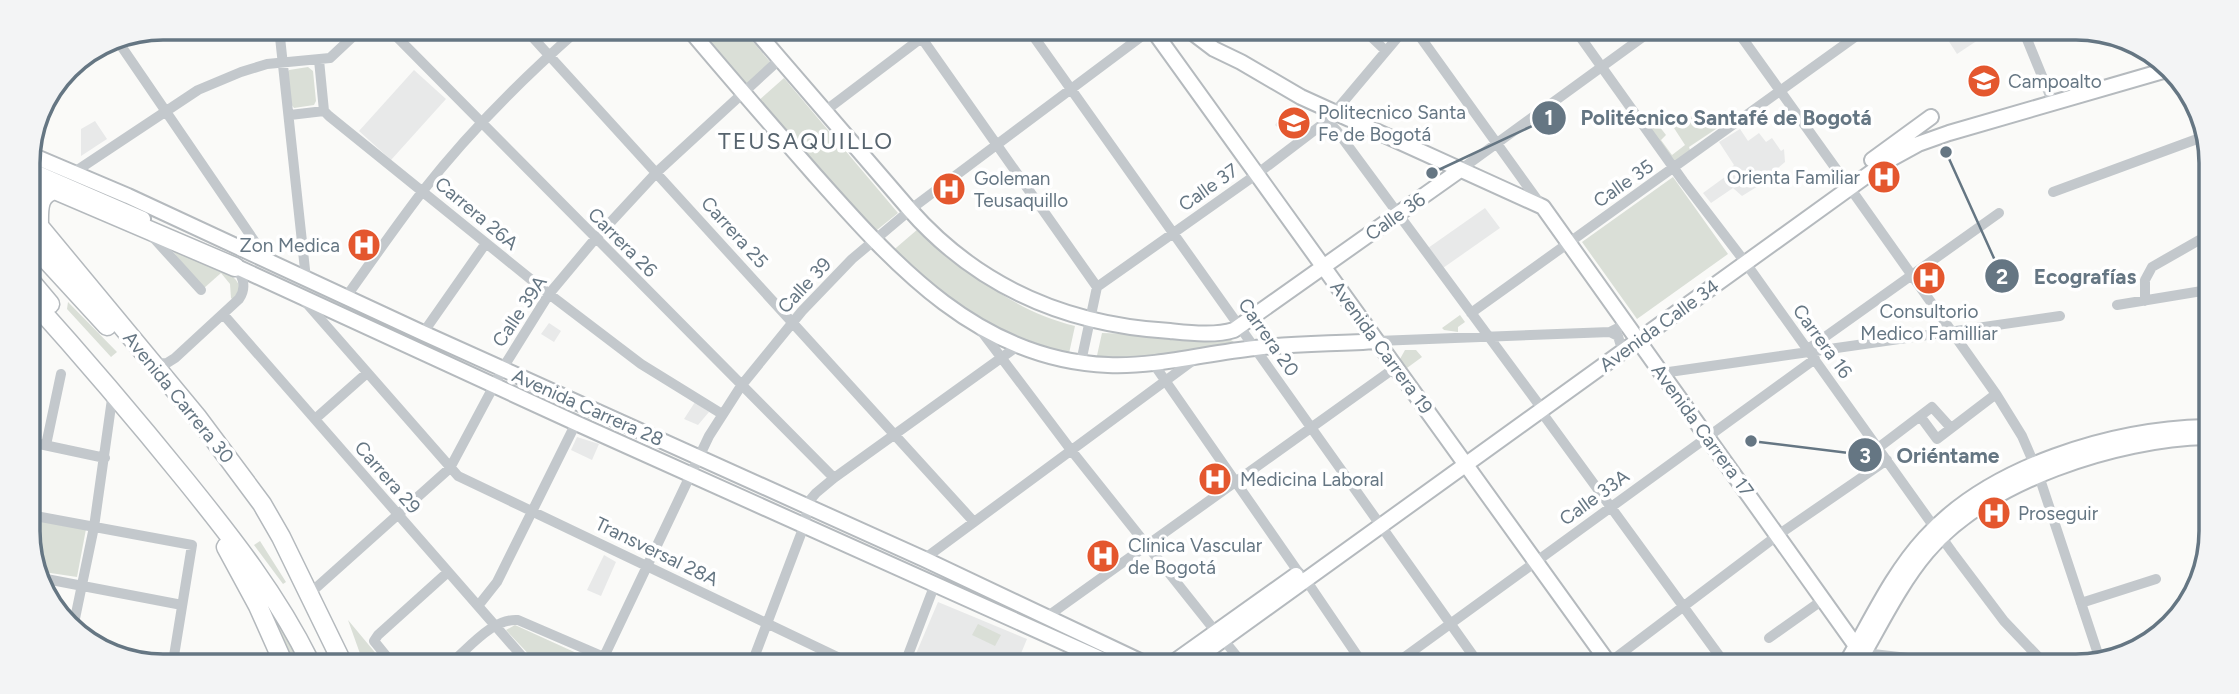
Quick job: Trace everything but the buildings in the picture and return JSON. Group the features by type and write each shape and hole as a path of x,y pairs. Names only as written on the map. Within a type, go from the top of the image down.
{"highway":[{"path":"41,200 47,193 55,190 235,267"},
{"name":"Avenida Carrera 30","path":"41,236 87,285 153,364 205,427 262,504 338,654"},
{"name":"Avenida Carrera 30","path":"41,238 239,491 268,530 308,595"},
{"path":"87,285 127,348"},
{"path":"41,293 93,357 113,391"},
{"path":"41,311 113,391 211,512 275,597 306,654"},
{"path":"211,512 279,654"}],"main road":[{"path":"698,40 893,261 933,295 978,326 1019,345 1057,358 1107,365 1153,363 1255,348 1377,341"},
{"path":"764,40 910,211 936,238 990,278 1026,298 1090,321 1181,332 1227,332 1240,326"},
{"name":"Avenida Carrera 19","path":"1159,40 1600,653"},
{"path":"1202,40 1331,116 1543,207"},
{"path":"1215,40 1241,62"},
{"name":"Avenida Calle 34","path":"1847,184 1918,144 2158,72"},
{"name":"Avenida Calle 34","path":"1201,653 1220,636 1302,576 1847,184 1931,117"},
{"name":"Avenida Carrera 28","path":"41,162 87,193 173,233 235,267 1089,654"},
{"name":"Calle 36","path":"1240,326 1460,170"},
{"name":"Avenida Carrera 28","path":"41,172 67,178 268,261 924,559 1125,653"},
{"path":"41,184 67,178"},
{"name":"Avenida Carrera 17","path":"1543,207 1824,599 1856,653"},
{"name":"Avenida Calle 34","path":"1538,406 1615,337 1636,336"},
{"path":"1862,653 1905,563 1938,532 2037,471 2130,434 2199,427"},
{"path":"2037,471 2120,449 2199,438"},
{"name":"Avenida Calle 34","path":"1189,653 1220,636"}],"street":[{"path":"280,40 306,279"},
{"path":"67,178 166,110 216,81 267,64 333,57 351,40"},
{"name":"Carrera 26","path":"400,40 834,478"},
{"name":"Carrera 25","path":"535,40 974,522"},
{"path":"346,297 423,191 483,123 566,40"},
{"path":"825,111 912,40"},
{"path":"923,40 1097,287 1081,362"},
{"name":"Carrera 20","path":"1036,40 1471,653"},
{"name":"Calle 39","path":"605,654 698,457 722,414 793,322 873,240 1138,40"},
{"path":"1374,40 1386,51"},
{"name":"Calle 37","path":"1097,287 1257,174 1331,116 1395,40"},
{"name":"Calle 37","path":"1386,51 1402,40"},
{"path":"1422,40 1543,207"},
{"name":"Carrera 16","path":"1582,40 1938,532 2004,621 2035,653"},
{"name":"Calle 36","path":"1460,170 1640,40"},
{"path":"1744,40 1996,394 2022,436 2037,471 2095,652"},
{"name":"Calle 35","path":"1471,313 1851,40"},
{"path":"2027,40 2053,103"},
{"path":"122,48 268,261"},
{"name":"Calle 39A","path":"308,595 450,468 502,368 549,294 657,172 780,59"},
{"path":"290,115 324,111 319,60"},
{"name":"Carrera 26A","path":"324,111 549,294 641,363 722,414"},
{"path":"1331,116 1398,214 1717,653"},
{"path":"2053,192 2196,139"},
{"name":"Calle 33A","path":"1410,653 1708,437 1911,275 1999,213"},
{"path":"145,229 201,290"},
{"path":"2145,301 2145,280 2152,267 2199,240"},
{"path":"423,333 486,243"},
{"path":"153,364 171,361 243,293 242,276 235,267"},
{"path":"2117,306 2199,292"},
{"name":"Transversal 28A","path":"300,296 458,476 830,654"},
{"name":"Carrera 29","path":"223,314 520,654"},
{"path":"1662,373 1811,354 2060,316"},
{"path":"1377,341 1487,335 1615,337 1623,319"},
{"path":"978,326 1071,450 1234,653"},
{"path":"756,654 804,526 808,507 816,493 1019,345"},
{"path":"924,559 1198,356"},
{"path":"1153,363 1356,653"},
{"path":"1048,616 1396,367"},
{"path":"314,419 367,373"},
{"path":"46,445 61,374"},
{"path":"76,617 94,527 110,429 113,391"},
{"path":"1920,416 1937,439 1996,394"},
{"path":"1878,447 1933,407 1951,428"},
{"path":"110,429 118,418 124,416 140,425"},
{"path":"478,606 497,582 576,423"},
{"path":"40,444 105,458"},
{"path":"1622,653 1778,535 1887,460"},
{"path":"40,517 192,545 174,654"},
{"path":"384,654 374,641 378,635 448,572"},
{"path":"2081,603 2156,579"},
{"path":"51,580 182,605"},
{"path":"909,654 935,584"},
{"path":"1769,638 1824,599"},
{"path":"461,654 495,625 509,620 518,620 591,654"}],"shaded area":[{"path":"703,40 751,40 771,63 744,87"},
{"path":"1948,40 1978,40 1957,54"},
{"path":"308,67 313,71 316,101 314,105 294,108 291,104 287,73 289,70"},
{"path":"414,70 446,99 391,160 359,131"},
{"path":"784,78 898,213 872,234 757,102"},
{"name":"Politecnico Santa Fe de Bogotá","path":"1287,107 1312,121 1290,139 1275,125"},
{"path":"1725,110 1731,119 1689,147 1690,150 1673,163 1648,129 1656,122 1666,135 1661,140 1672,155 1685,145 1674,128 1694,114 1700,124 1706,127 1724,115"},
{"path":"95,121 107,139 81,156 81,129"},
{"path":"1740,129 1748,141 1759,133 1766,142 1772,138 1781,151 1784,149 1785,162 1742,196 1733,188 1711,203 1703,193 1729,174 1727,172 1734,165 1719,142"},
{"path":"1673,177 1728,254 1637,319 1582,242"},
{"path":"1485,208 1500,228 1443,268 1428,248"},
{"path":"918,229 972,274 1010,300 1075,326 1068,358 1044,351 965,316 890,253"},
{"path":"167,244 229,273 239,288 234,301 231,298 230,284 221,273 203,289"},
{"path":"68,302 117,352 111,357 67,309"},
{"path":"1460,315 1465,322 1458,327 1458,332 1442,328"},
{"path":"549,323 561,331 554,342 541,334"},
{"path":"1102,333 1226,337 1239,345 1149,361 1096,360"},
{"path":"1405,350 1416,350 1422,357 1407,368 1400,359"},
{"path":"695,402 709,412 698,425 684,419"},
{"path":"577,437 599,444 592,460 571,450"},
{"path":"40,519 86,529 77,577 48,573 43,555"},
{"path":"260,541 286,582 283,584 254,545"},
{"path":"604,555 616,562 601,596 587,590"},
{"path":"264,593 298,654 285,654 260,596"},
{"path":"938,602 1027,639 1021,654 916,654"},
{"path":"348,620 376,654 360,654"},
{"path":"978,624 1001,635 995,646 972,635"},
{"path":"515,625 578,654 528,654 506,630"}],"place":[{"name":"Campoalto","path":"1984,81"},
{"name":"Politecnico Santa Fe de Bogotá","path":"1294,123"},
{"name":"Ecografías","path":"1946,152"},
{"name":"Politécnico Santafé de Bogotá","path":"1432,173"},
{"name":"Orienta Familiar","path":"1884,177"},
{"name":"Goleman Teusaquillo","path":"949,189"},
{"name":"Zon Medica","path":"364,245"},
{"name":"Consultorio Medico Familliar","path":"1929,278"},
{"name":"Oriéntame","path":"1751,441"},
{"name":"Medicina Laboral","path":"1215,479"},
{"name":"Proseguir","path":"1994,513"},
{"name":"Clinica Vascular de Bogotá","path":"1103,556"}],"district":[{"name":"TEUSAQUILLO","path":"806,141"}]}
